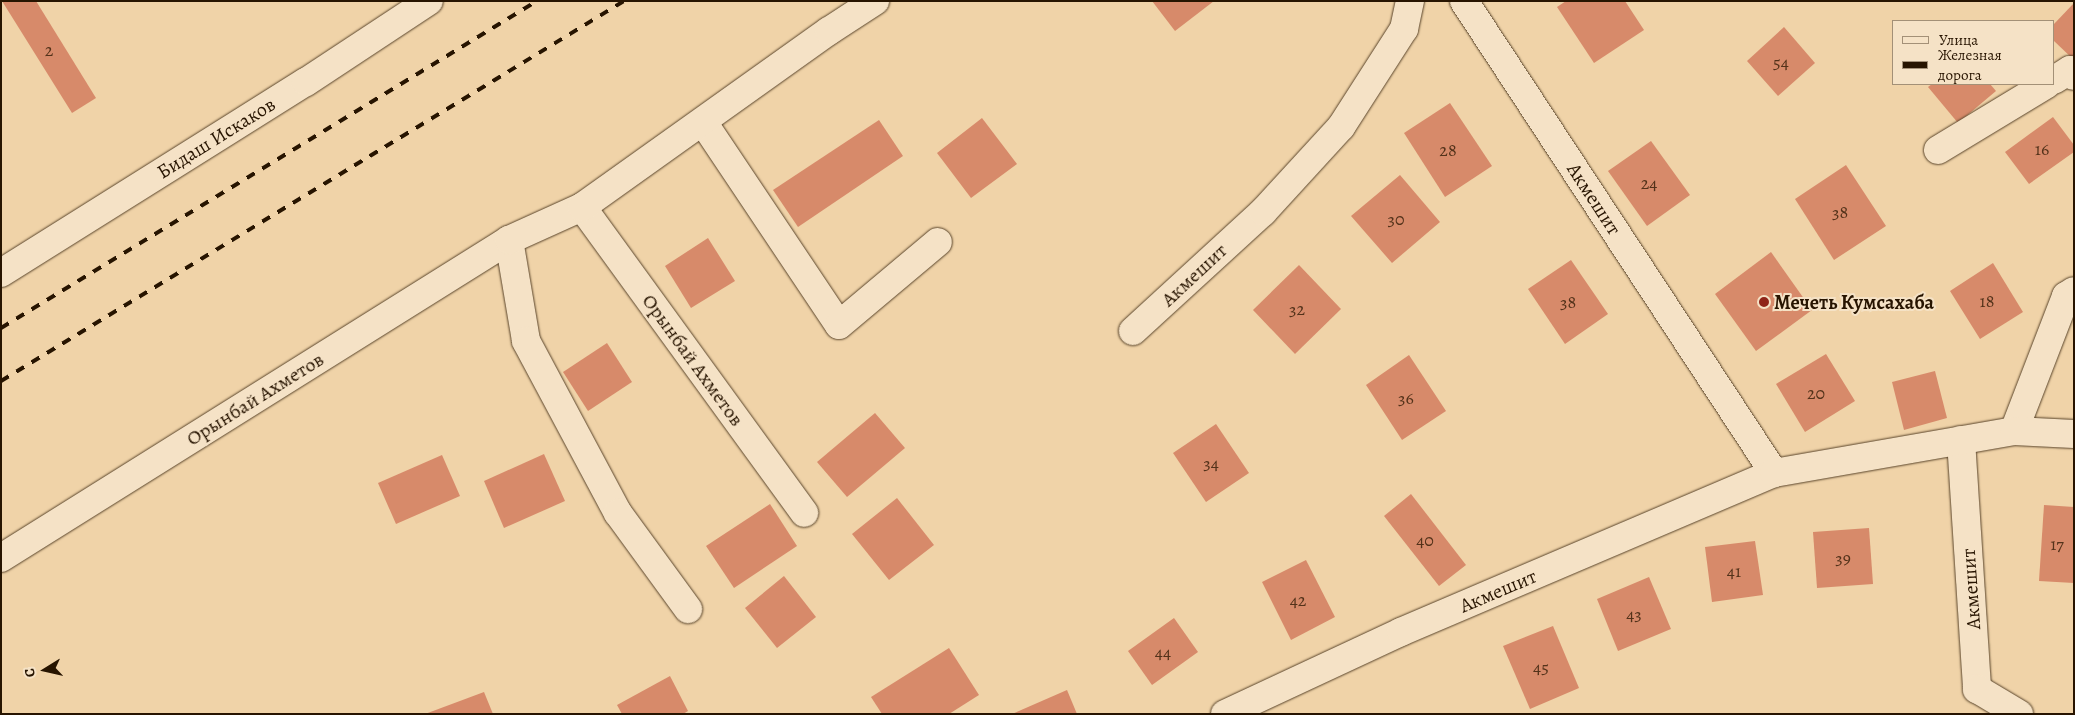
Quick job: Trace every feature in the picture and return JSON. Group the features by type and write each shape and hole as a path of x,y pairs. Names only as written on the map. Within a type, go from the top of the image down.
{"street":[{"name":"Бидаш Искаков","path":"1,272 306,82 429,1"},
{"name":"Орынбай Ахметов","path":"1,558 510,240 582,207 829,30 875,1"},
{"name":"Акмешит","path":"1134,331 1263,212 1341,127 1404,29 1410,1"},
{"name":"Акмешит","path":"1464,1 1774,473"},
{"path":"2055,79 2070,70 2074,76"},
{"path":"1938,150 2045,85"},
{"path":"703,122 839,325 938,242"},
{"name":"Орынбай Ахметов","path":"582,207 804,512"},
{"path":"510,240 526,341 618,513 688,609"},
{"path":"2014,431 2066,296 2074,291"},
{"name":"Акмешит","path":"1225,714 1401,632 1774,473 2014,431 2074,434"},
{"name":"Акмешит","path":"1961,440 1977,689 2019,714"}],"building":[{"path":"2,1 36,1 96,98 72,113"},
{"path":"1152,1 1214,1 1175,31"},
{"path":"1566,1 1625,1 1644,30 1594,63 1557,7"},
{"path":"2074,3 2074,60 2055,42 2055,23"},
{"path":"1784,27 1815,63 1778,96 1747,61"},
{"path":"1931,85 1991,85 1996,91 1958,123 1928,87"},
{"path":"1450,103 1492,166 1445,197 1404,133"},
{"path":"2053,117 2074,145 2074,152 2029,184 2005,152"},
{"path":"982,118 1017,164 971,198 937,153"},
{"path":"879,120 903,156 798,227 773,190"},
{"path":"1651,141 1690,195 1647,226 1608,171"},
{"path":"1846,165 1886,226 1834,260 1795,199"},
{"path":"1400,175 1440,222 1392,263 1351,216"},
{"path":"708,238 735,281 691,308 665,266"},
{"name":"Мечеть Кумсахаба","path":"1771,252 1812,310 1756,351 1715,294"},
{"path":"1571,260 1608,314 1565,344 1528,289"},
{"path":"1993,263 2023,312 1980,339 1950,291"},
{"path":"1299,265 1341,309 1295,354 1253,310"},
{"path":"607,343 632,382 588,411 563,372"},
{"path":"1826,354 1855,401 1805,432 1776,384"},
{"path":"1409,355 1446,411 1402,440 1366,385"},
{"path":"1935,371 1947,418 1904,430 1892,382"},
{"path":"875,413 905,448 847,497 817,462"},
{"path":"1216,424 1249,473 1206,502 1173,453"},
{"path":"544,454 565,501 504,528 484,481"},
{"path":"442,455 460,496 396,524 378,483"},
{"path":"1411,494 1466,565 1439,586 1384,516"},
{"path":"897,498 934,545 889,580 852,534"},
{"path":"770,504 797,546 734,588 706,546"},
{"path":"2044,505 2074,507 2074,583 2039,581"},
{"path":"1869,528 1873,584 1817,588 1813,532"},
{"path":"1755,541 1763,595 1712,602 1705,547"},
{"path":"1306,560 1335,617 1291,640 1262,582"},
{"path":"784,576 816,617 777,648 745,608"},
{"path":"1649,577 1671,629 1618,651 1597,599"},
{"path":"1174,618 1198,652 1152,685 1128,651"},
{"path":"1553,626 1579,688 1530,709 1503,646"},
{"path":"949,648 979,695 949,714 882,714 871,697"},
{"path":"670,676 688,711 683,714 622,714 617,705"},
{"path":"1067,690 1077,714 1012,714"},
{"path":"484,692 493,714 425,714"}],"railway":[{"path":"1,328 537,1"},
{"path":"1,381 624,1"}],"place":[{"name":"Мечеть Кумсахаба","path":"1764,302"}]}
